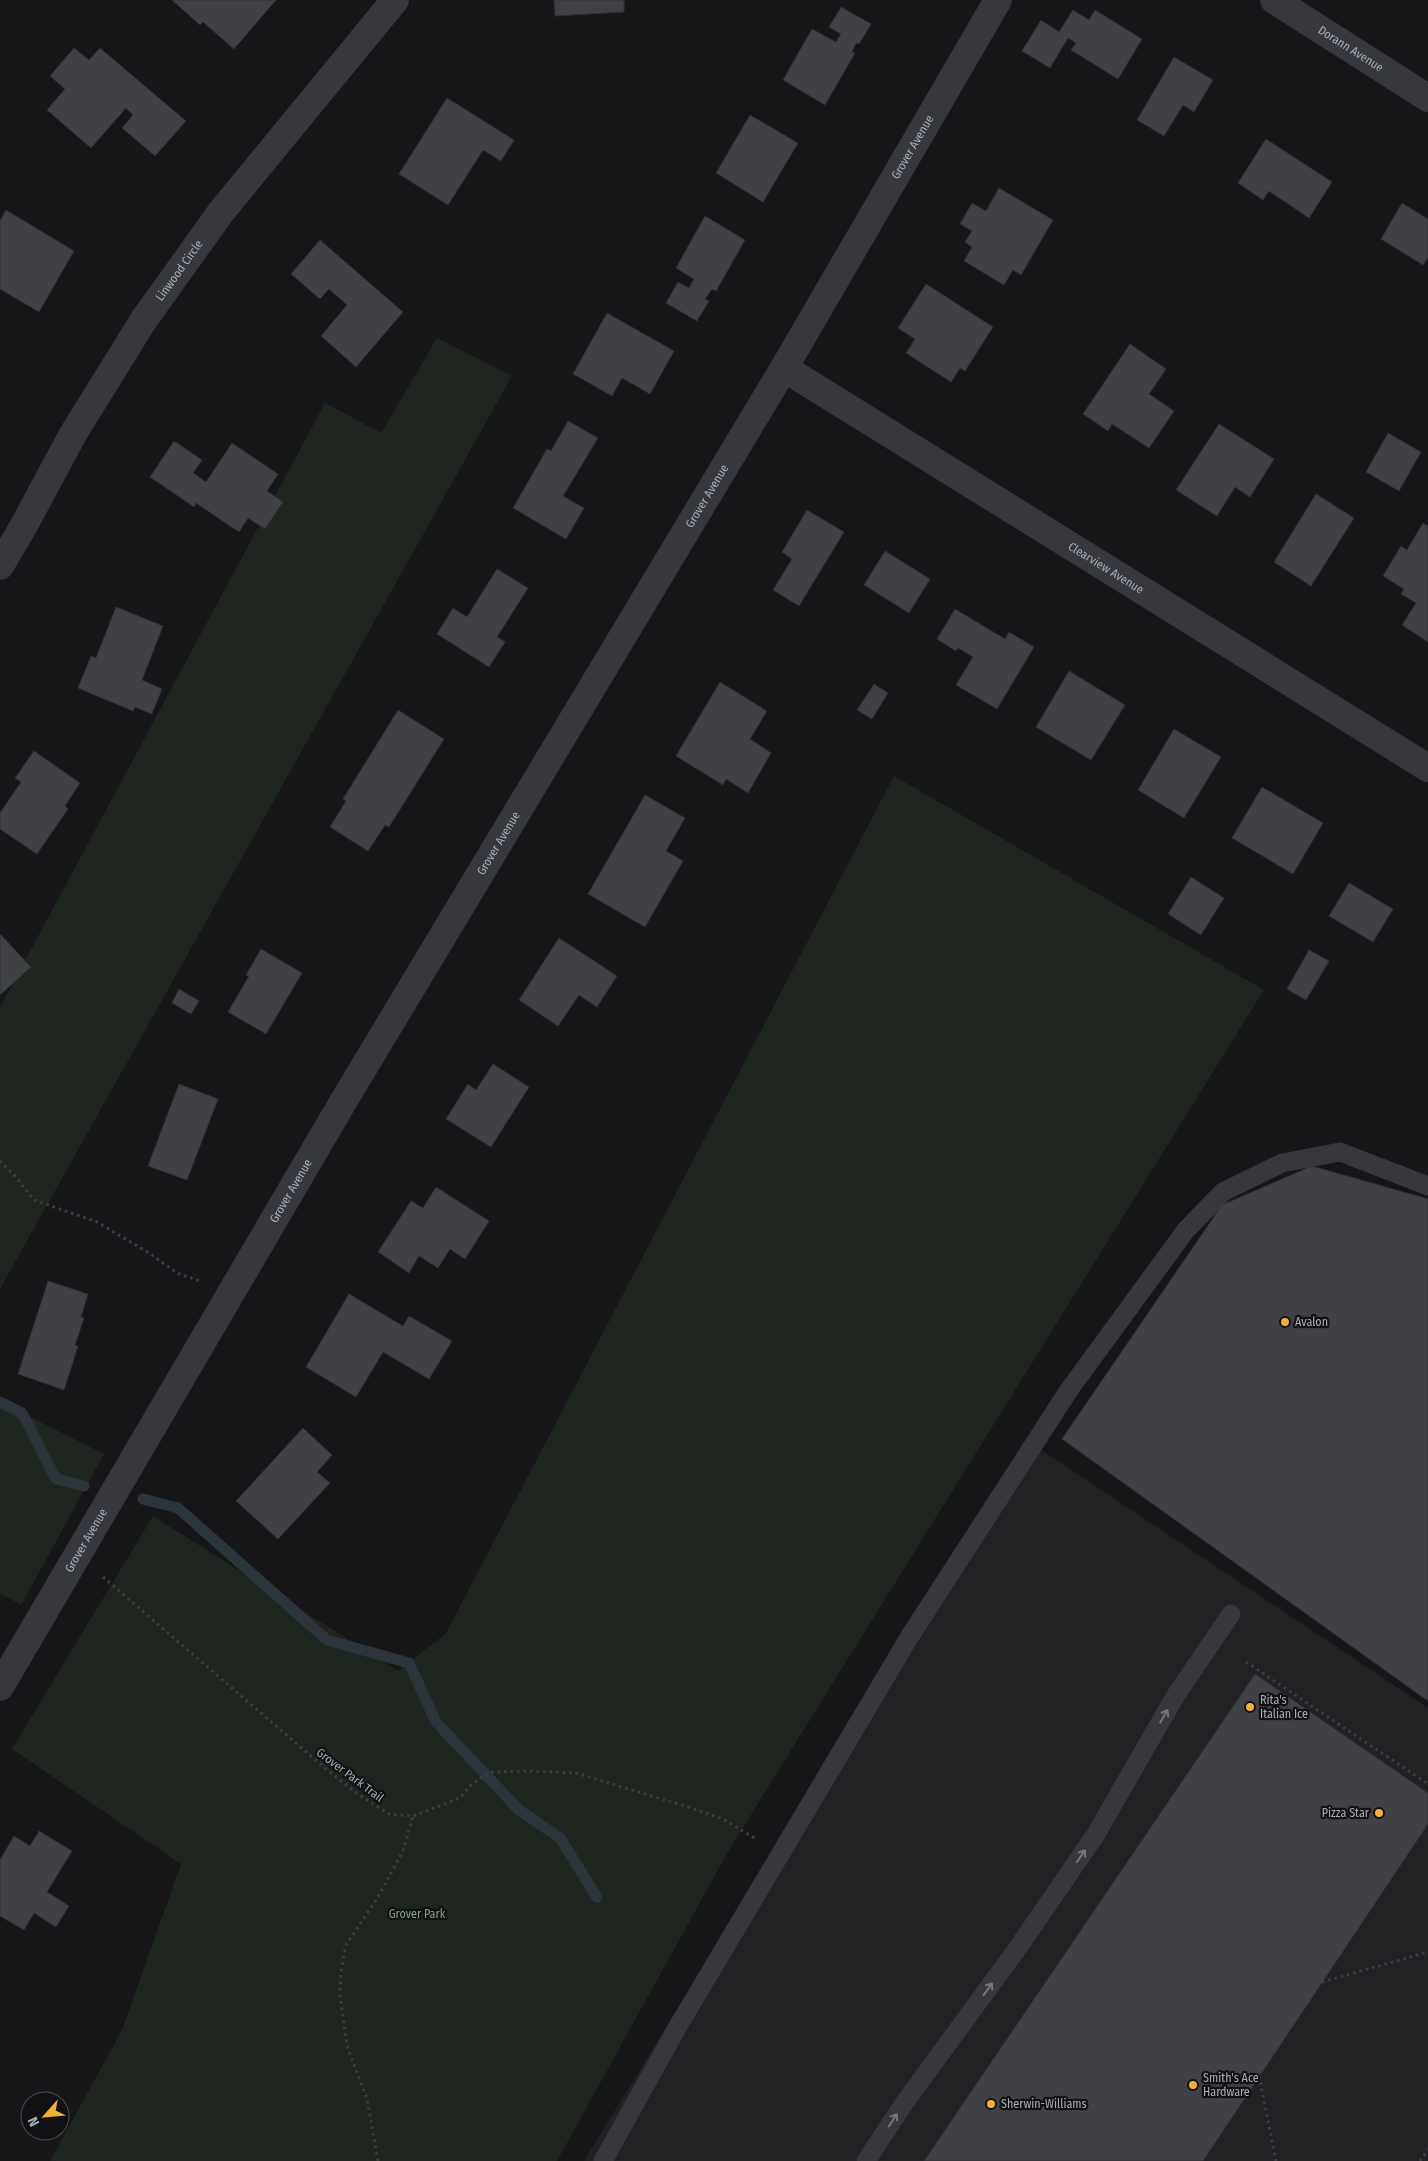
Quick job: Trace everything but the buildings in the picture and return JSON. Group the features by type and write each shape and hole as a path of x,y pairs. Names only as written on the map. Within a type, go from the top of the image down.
{"street":[{"name":"Linwood Circle","path":"0,566 73,434 143,320 221,212 395,0"},
{"name":"Grover Avenue","path":"0,1687 342,1102 784,368 998,0"},
{"name":"Dorann Avenue","path":"1274,0 1428,98"},
{"name":"Clearview Avenue","path":"784,368 1428,768"}],"lane":[{"path":"604,2161 677,2028 910,1636 1069,1390 1186,1230 1223,1192 1282,1163 1290,1161 1340,1152 1428,1186"},
{"path":"866,2161 905,2102 1017,1949 1096,1834 1176,1695 1230,1614"}],"path":[{"path":"0,1161 16,1177 34,1200 97,1222 149,1253 176,1272 207,1284 238,1280"},
{"name":"Grover Park Trail","path":"102,1576 318,1763 359,1795 389,1814 413,1816 460,1798 471,1785 489,1772 576,1773 688,1806 723,1819 756,1838"},
{"path":"1246,1662 1428,1784"},
{"path":"378,2161 367,2099 347,2046 340,1994 341,1972 346,1945 378,1897 403,1852 413,1816"},
{"path":"1322,1982 1428,1952"},
{"path":"1260,2076 1276,2161"},
{"path":"1420,2161 1428,2149"}],"shaded area":[{"path":"1034,1445 1428,1708 1428,2161 584,2161 698,1975"}],"green space":[{"path":"437,338 512,376 0,1289 0,1007 325,403 381,433"},
{"name":"Grover Park","path":"894,776 1264,990 729,1850 557,2161 50,2161 61,2141 70,2141 70,2125 122,2030 181,1864 12,1749 153,1516 398,1671 446,1633"},
{"path":"0,1402 104,1454 21,1605 0,1593"}],"waterway":[{"path":"0,1402 22,1413 56,1479 84,1486"},
{"path":"143,1499 178,1508 327,1640 409,1663 436,1722 519,1810 560,1838 597,1897"}],"place":[{"name":"Avalon","path":"1285,1322"},
{"name":"Rita's Italian Ice","path":"1250,1707"},
{"name":"Pizza Star","path":"1379,1813"},
{"name":"Smith's Ace Hardware","path":"1193,2085"},
{"name":"Sherwin-Williams","path":"991,2104"}]}
